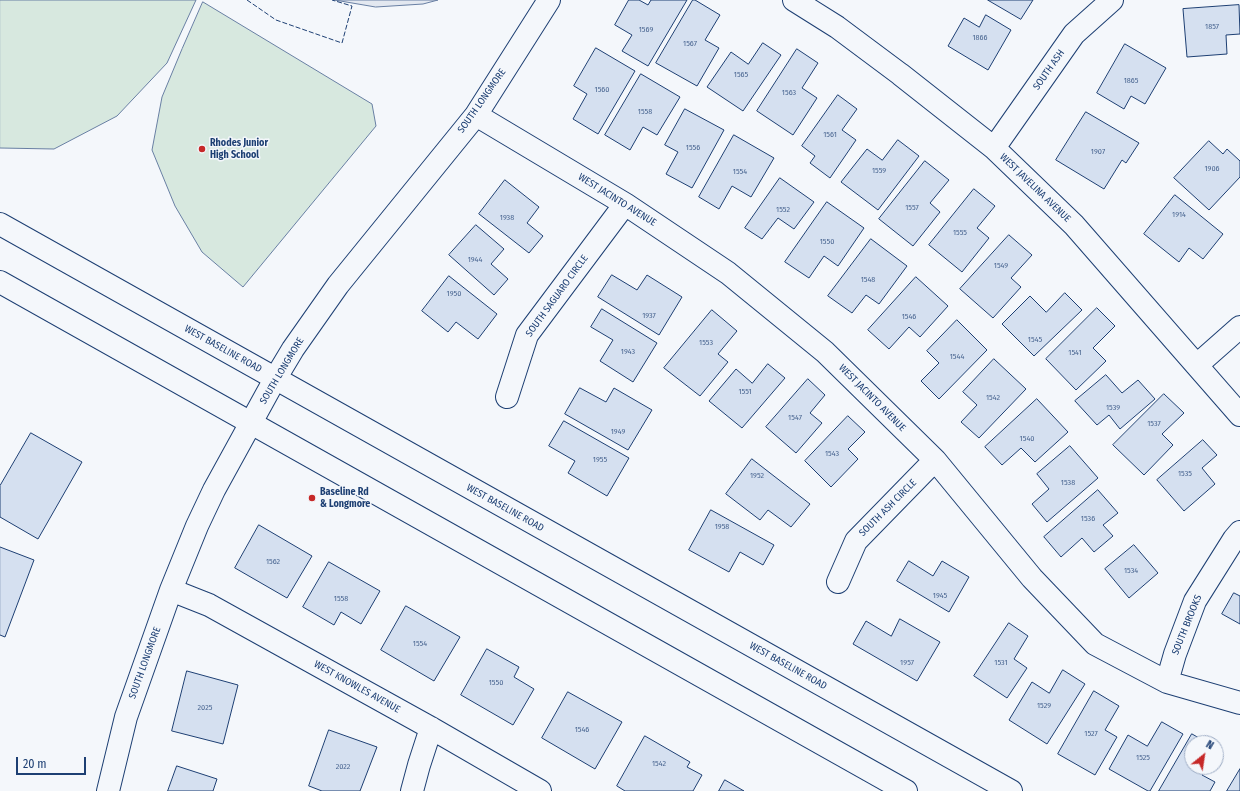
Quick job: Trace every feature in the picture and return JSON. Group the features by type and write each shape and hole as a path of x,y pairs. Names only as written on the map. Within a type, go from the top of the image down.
{"street":[{"name":"SOUTH LONGMORE","path":"108,791 126,717 172,590 200,520 214,490 275,379 293,349 338,285 476,115 548,0"},
{"name":"WEST JAVELINA AVENUE","path":"794,0 856,41 994,148 1074,225 1240,415"},
{"name":"SOUTH ASH","path":"994,148 1074,34 1112,0"},
{"name":"WEST JACINTO AVENUE","path":"476,115 625,204 728,273 825,352 935,460 1032,578 1095,644 1167,682 1240,703"},
{"name":"SOUTH SAGUARO CIRCLE","path":"507,397 527,335 625,204"},
{"name":"WEST BASELINE ROAD","path":"0,224 1011,791"},
{"path":"0,282 906,791"},
{"path":"1197,365 1240,327"},
{"name":"SOUTH ASH CIRCLE","path":"838,582 856,541 935,460"},
{"name":"SOUTH BROOKS","path":"1167,682 1175,654 1195,601 1234,539 1240,532"},
{"name":"WEST KNOWLES AVENUE","path":"172,590 209,605 431,728 540,791"},
{"path":"412,791 431,728"}],"shaded area":[{"path":"0,0 196,0 167,63 117,116 54,149 0,148"},
{"path":"335,0 438,0 423,4 376,7"},
{"path":"203,2 372,104 376,126 243,287 202,252 175,206 152,150 162,97"}],"building":[{"path":"629,0 639,0 648,5 651,0 687,0 648,66 622,51 632,35 615,25"},
{"path":"693,0 720,15 705,40 719,48 697,86 656,63"},
{"path":"988,0 1033,0 1021,19"},
{"path":"1239,5 1240,34 1226,35 1227,54 1187,57 1183,9"},
{"path":"986,15 1011,30 988,70 948,46 964,18 979,27"},
{"path":"763,43 781,55 743,111 707,87 731,52 748,64"},
{"path":"1125,44 1166,68 1145,104 1131,96 1124,109 1097,93"},
{"path":"596,48 635,71 598,134 573,119 587,94 574,86"},
{"path":"797,49 818,63 802,88 817,98 793,135 757,111"},
{"path":"641,74 680,97 657,135 643,127 630,150 605,135"},
{"path":"838,95 857,109 842,130 856,140 830,178 810,163 815,156 802,146"},
{"path":"685,109 724,130 692,188 666,174 678,152 665,145"},
{"path":"1086,112 1139,143 1126,163 1122,160 1104,189 1056,160"},
{"path":"734,135 774,158 751,197 732,186 719,209 699,197"},
{"path":"898,140 919,156 878,210 841,182 867,149 882,160"},
{"path":"1209,141 1223,154 1227,149 1240,161 1240,177 1209,210 1174,178"},
{"path":"925,161 949,180 930,203 940,212 913,246 879,219"},
{"path":"780,178 814,202 794,229 778,218 762,239 745,228"},
{"path":"505,180 539,207 527,223 543,236 529,253 479,214"},
{"path":"974,189 995,206 977,228 989,238 962,272 929,245"},
{"path":"1175,195 1223,234 1203,259 1189,248 1179,262 1144,234"},
{"path":"827,202 864,228 838,266 824,256 809,278 785,262"},
{"path":"476,225 504,249 491,264 508,279 494,295 449,255"},
{"path":"1009,235 1032,255 1011,278 1021,287 993,318 960,289"},
{"path":"871,239 907,266 879,304 866,295 852,313 828,296"},
{"path":"612,275 637,290 647,275 682,297 659,335 598,297"},
{"path":"449,276 497,314 478,339 456,322 448,332 422,311"},
{"path":"916,277 948,306 920,337 909,327 889,349 868,330"},
{"path":"1065,293 1082,310 1034,356 1002,324 1030,296 1046,312"},
{"path":"1097,308 1115,326 1093,348 1106,361 1076,390 1046,359"},
{"path":"602,309 657,343 633,382 600,361 613,340 591,327"},
{"path":"712,310 737,331 718,354 728,362 700,396 664,368"},
{"path":"957,320 987,350 939,399 921,381 939,363 927,351"},
{"path":"994,359 1026,389 979,438 961,422 977,405 963,392"},
{"path":"768,364 785,378 742,428 709,401 736,369 752,383"},
{"path":"1106,375 1122,393 1138,380 1155,399 1120,429 1109,415 1097,425 1075,401"},
{"path":"808,379 825,395 810,413 822,423 796,453 766,427"},
{"path":"580,388 606,402 614,388 652,410 628,450 565,414"},
{"path":"1164,394 1184,413 1162,434 1173,445 1144,475 1113,445"},
{"path":"1037,399 1068,432 1035,462 1021,448 1002,465 985,447"},
{"path":"848,416 865,432 848,449 858,459 831,487 805,461"},
{"path":"564,421 629,458 607,496 568,473 575,461 549,446"},
{"path":"31,433 82,462 38,539 0,517 0,486"},
{"path":"1203,440 1217,455 1202,468 1215,484 1184,511 1157,480"},
{"path":"1070,446 1098,478 1047,522 1032,504 1049,489 1037,474"},
{"path":"752,459 810,504 791,527 768,510 760,520 726,494"},
{"path":"1098,490 1118,513 1103,525 1113,536 1094,552 1082,538 1061,557 1044,537"},
{"path":"711,510 774,545 763,565 740,552 729,572 689,550"},
{"path":"259,525 312,556 287,598 235,568"},
{"path":"1134,545 1158,573 1129,598 1105,569"},
{"path":"0,547 34,560 5,637 0,635"},
{"path":"909,561 933,576 942,561 969,577 949,612 897,581"},
{"path":"329,562 380,591 361,624 341,612 334,625 303,607"},
{"path":"1234,593 1240,596 1240,624 1222,614"},
{"path":"406,606 460,637 434,681 381,650"},
{"path":"900,619 940,642 917,681 853,644 866,621 891,636"},
{"path":"1009,623 1028,636 1014,659 1027,668 1007,698 974,676"},
{"path":"487,649 519,667 514,677 534,689 513,725 461,695"},
{"path":"1063,670 1085,684 1047,744 1009,720 1032,682 1049,693"},
{"path":"187,671 238,685 223,744 172,731"},
{"path":"1094,691 1119,706 1105,730 1117,737 1095,775 1058,754"},
{"path":"568,692 622,722 595,769 542,738"},
{"path":"1162,722 1183,734 1150,791 1109,769 1128,735 1147,746"},
{"path":"329,730 377,747 360,791 322,791 309,786"},
{"path":"645,736 690,762 687,767 702,775 693,791 625,791 617,786"},
{"path":"1184,748 1184,775 1202,775 1215,782 1210,791 1159,791"},
{"path":"177,766 217,779 213,791 168,791"},
{"path":"1240,769 1240,791 1227,791"},
{"path":"725,780 744,791 719,791"}],"fence":[{"path":"247,0 276,20 342,43 352,6 332,0"}],"place":[{"name":"Rhodes Junior High School","path":"202,149"},
{"name":"Baseline Rd & Longmore","path":"312,498"}]}
